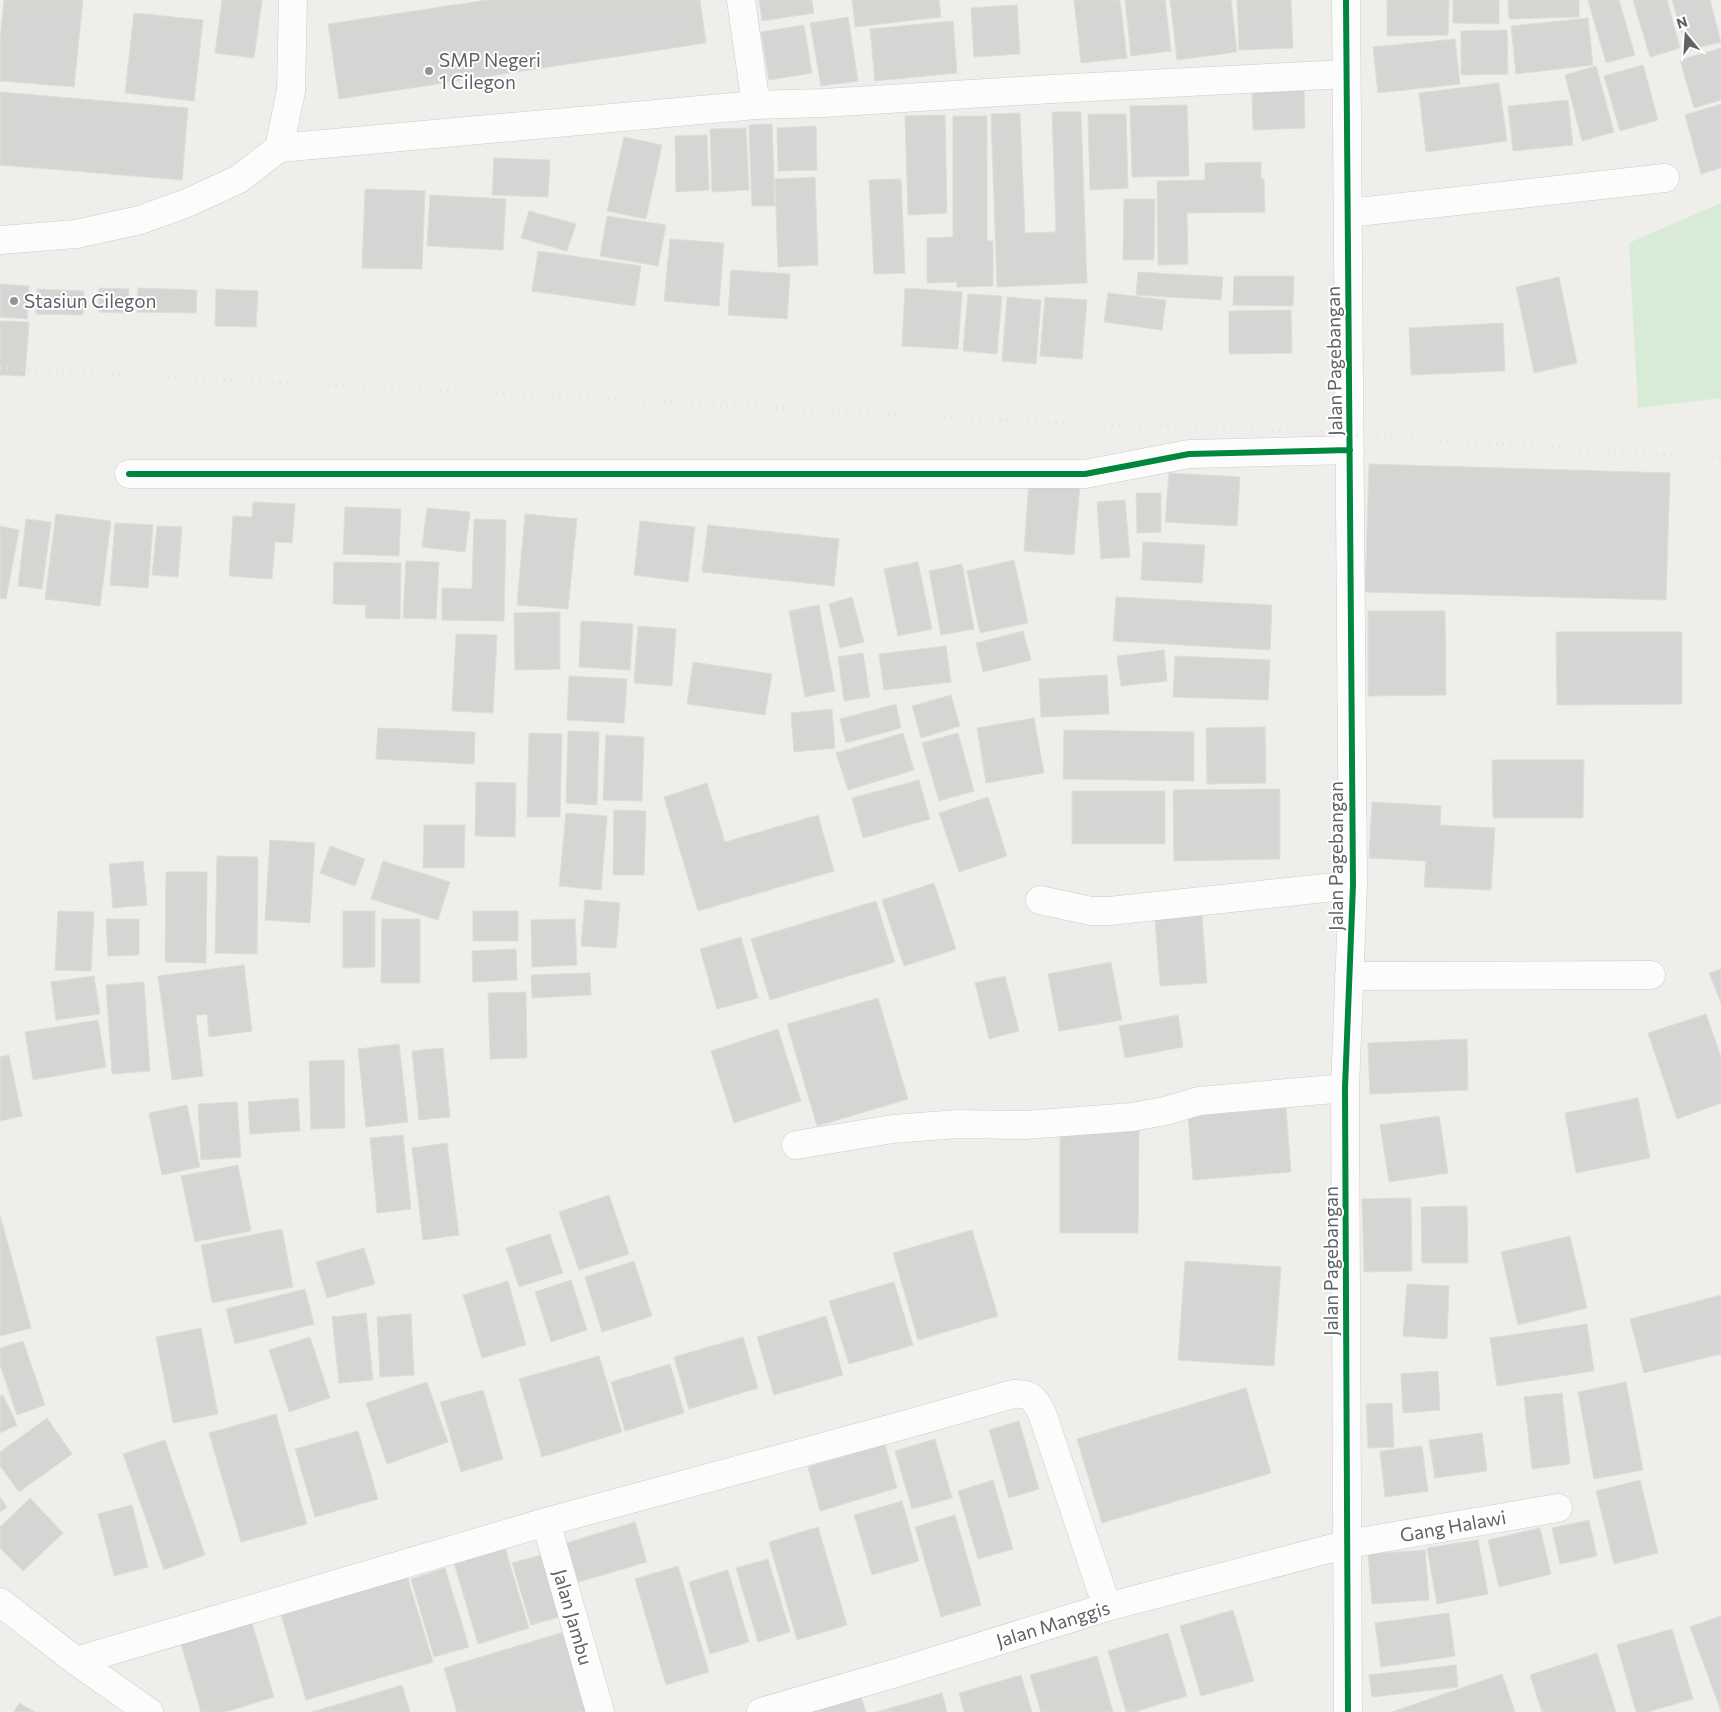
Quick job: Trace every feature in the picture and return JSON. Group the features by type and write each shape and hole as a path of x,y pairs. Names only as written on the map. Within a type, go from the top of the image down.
{"street":[{"path":"279,148 291,91 293,0"},
{"path":"741,0 756,105"},
{"name":"Jalan Pagebangan","path":"1346,0 1353,885 1345,1088 1348,1712"},
{"path":"0,240 76,234 140,220 187,203 239,179 279,148 756,105 823,103 1346,74"},
{"path":"1348,213 1665,178"},
{"path":"129,474 1085,474 1189,454 1350,450"},
{"path":"1040,900 1091,911 1109,911 1353,885"},
{"path":"1349,976 1651,975"},
{"path":"796,1145 893,1129 958,1124 1025,1125 1132,1117 1165,1111 1200,1101 1345,1088"},
{"path":"76,1661 546,1522 911,1424 1013,1394 1025,1393 1035,1400 1042,1413 1107,1608"},
{"name":"Gang Halawi","path":"1348,1544 1558,1508"},
{"name":"Jalan Jambu","path":"546,1522 600,1712"},
{"name":"Jalan Manggis","path":"761,1712 1107,1608 1348,1544"},
{"path":"0,1602 76,1661 149,1712"}],"green space":[{"path":"1721,203 1721,398 1638,408 1629,243"}],"building":[{"path":"4,0 83,0 74,87 0,81 0,41"},
{"path":"222,0 262,0 254,58 215,53"},
{"name":"SMP Negeri 1 Cilegon","path":"487,0 700,0 706,43 339,99 328,24"},
{"path":"759,0 812,0 814,13 762,21"},
{"path":"852,0 939,0 941,17 855,27"},
{"path":"1074,0 1120,0 1127,58 1081,63"},
{"path":"1125,0 1165,0 1171,51 1131,56"},
{"path":"1170,0 1231,0 1237,52 1177,60"},
{"path":"1237,0 1291,0 1293,48 1239,50"},
{"path":"1387,0 1449,0 1448,35 1387,36"},
{"path":"1453,0 1499,0 1499,24 1453,23"},
{"path":"1508,0 1579,0 1579,17 1509,19"},
{"path":"1588,0 1619,0 1635,55 1606,63"},
{"path":"1633,0 1667,0 1680,48 1650,57"},
{"path":"1672,0 1710,0 1721,42 1687,51"},
{"path":"1017,5 1020,54 974,57 971,8"},
{"path":"134,13 203,20 194,101 125,93"},
{"path":"848,17 858,81 821,86 810,23"},
{"path":"1588,18 1593,65 1516,74 1511,26"},
{"path":"953,21 957,73 875,81 870,29"},
{"path":"804,25 812,73 769,80 761,32"},
{"path":"1507,30 1508,74 1461,75 1461,31"},
{"path":"1455,39 1460,84 1378,93 1373,47"},
{"path":"1721,48 1721,100 1694,108 1680,60"},
{"path":"1643,65 1658,120 1620,131 1604,76"},
{"path":"1596,66 1614,132 1582,141 1565,75"},
{"path":"1499,83 1507,141 1426,152 1419,93"},
{"path":"1304,90 1305,128 1253,130 1252,92"},
{"path":"0,92 188,108 182,180 0,165"},
{"path":"1568,100 1573,145 1513,151 1508,106"},
{"path":"1721,104 1721,168 1701,174 1685,115"},
{"path":"1187,105 1189,176 1132,177 1130,106"},
{"path":"1052,112 1081,112 1087,283 997,287 991,114 1020,113 1025,233 1056,232"},
{"path":"1088,114 1126,114 1128,188 1090,190"},
{"path":"945,115 947,213 908,215 905,116"},
{"path":"953,116 987,116 987,241 993,241 993,286 957,287 957,282 927,283 927,238 953,237"},
{"path":"772,124 775,206 752,206 749,125"},
{"path":"816,126 817,170 778,171 777,128"},
{"path":"746,128 749,190 712,192 710,129"},
{"path":"707,135 709,190 676,192 675,136"},
{"path":"624,137 662,145 646,219 607,211"},
{"path":"494,158 550,160 548,197 492,195"},
{"path":"1261,162 1261,179 1264,179 1265,212 1187,213 1188,264 1158,265 1157,181 1205,180 1205,163"},
{"path":"815,177 818,265 778,267 775,179"},
{"path":"901,179 905,273 874,274 869,180"},
{"path":"365,189 425,191 422,269 362,268"},
{"path":"430,195 506,199 503,250 427,246"},
{"path":"1124,199 1155,199 1154,260 1123,260"},
{"path":"529,211 576,224 567,251 521,238"},
{"path":"607,216 666,225 658,266 600,256"},
{"path":"670,239 724,243 719,306 664,301"},
{"path":"538,251 641,266 635,306 532,291"},
{"path":"731,270 790,274 787,319 728,315"},
{"path":"1138,272 1223,277 1221,300 1136,295"},
{"path":"1234,276 1294,276 1293,306 1233,305"},
{"path":"1559,277 1577,363 1534,373 1516,287"},
{"name":"Stasiun Cilegon","path":"0,284 29,286 27,319 0,317"},
{"path":"99,288 129,289 128,313 99,312"},
{"path":"138,288 197,290 196,313 137,312"},
{"path":"905,288 962,292 958,349 902,346"},
{"path":"37,289 84,291 83,315 36,314"},
{"path":"216,289 258,291 256,327 215,326"},
{"path":"1108,293 1166,300 1162,330 1104,322"},
{"path":"968,294 1002,296 997,354 963,351"},
{"path":"1007,297 1041,300 1036,364 1002,361"},
{"path":"1045,297 1087,300 1082,359 1040,356"},
{"path":"1291,310 1292,353 1229,354 1229,311"},
{"path":"0,321 29,322 25,376 0,375"},
{"path":"1503,323 1505,371 1411,375 1409,328"},
{"path":"1369,464 1670,473 1666,600 1365,592"},
{"path":"1169,473 1240,477 1237,526 1165,522"},
{"path":"1029,480 1080,484 1074,555 1024,551"},
{"path":"1136,493 1161,493 1161,532 1137,533"},
{"path":"1125,500 1130,557 1101,559 1097,502"},
{"path":"253,502 295,504 292,543 275,542 272,579 229,576 233,516 252,517"},
{"path":"345,507 401,509 399,556 343,554"},
{"path":"427,508 470,512 465,552 422,547"},
{"path":"56,514 111,521 100,606 45,599"},
{"path":"525,514 577,519 568,609 517,605"},
{"path":"26,519 51,522 42,589 18,586"},
{"path":"474,519 506,520 504,621 442,620 442,588 472,589"},
{"path":"640,521 695,527 688,582 634,575"},
{"path":"115,523 153,525 148,588 110,585"},
{"path":"708,525 839,539 834,586 702,572"},
{"path":"0,526 19,530 6,599 0,598"},
{"path":"157,526 182,527 178,577 152,575"},
{"path":"1143,542 1205,545 1202,583 1141,580"},
{"path":"1014,560 1028,623 980,633 967,571"},
{"path":"406,561 439,562 436,619 403,618"},
{"path":"334,562 401,563 400,619 365,618 366,605 333,604"},
{"path":"918,562 932,629 898,636 884,569"},
{"path":"962,564 974,629 941,635 929,571"},
{"path":"852,597 864,642 840,648 829,604"},
{"path":"1116,597 1272,605 1270,650 1113,641"},
{"path":"819,605 835,691 805,697 789,611"},
{"path":"1368,611 1445,611 1446,695 1368,696"},
{"path":"560,612 560,669 515,670 514,613"},
{"path":"581,621 633,624 630,670 579,667"},
{"path":"638,626 676,629 672,686 634,683"},
{"path":"1023,631 1031,660 983,672 976,643"},
{"path":"1556,632 1682,632 1682,704 1557,705"},
{"path":"456,634 497,635 493,713 452,711"},
{"path":"946,646 951,682 884,690 879,654"},
{"path":"1164,650 1167,681 1121,686 1117,656"},
{"path":"863,653 870,697 844,701 838,657"},
{"path":"1175,656 1270,660 1268,700 1173,697"},
{"path":"693,662 772,674 765,715 687,704"},
{"path":"1107,675 1109,714 1041,717 1039,679"},
{"path":"569,676 627,679 624,723 567,720"},
{"path":"951,695 960,726 921,738 912,706"},
{"path":"896,704 901,728 846,743 840,719"},
{"path":"832,709 835,748 794,752 791,713"},
{"path":"1034,718 1044,773 986,783 977,728"},
{"path":"1265,727 1266,783 1207,784 1206,728"},
{"path":"378,728 475,732 474,764 376,759"},
{"path":"1064,730 1194,732 1194,781 1063,779"},
{"path":"568,731 599,732 597,805 566,803"},
{"path":"529,733 562,734 560,817 527,817"},
{"path":"903,733 914,770 848,790 836,753"},
{"path":"958,733 974,791 939,801 922,743"},
{"path":"606,735 644,737 642,801 603,800"},
{"path":"1492,760 1584,760 1583,818 1493,818"},
{"path":"919,780 930,819 863,838 852,798"},
{"path":"476,782 516,783 515,837 475,836"},
{"path":"707,783 725,842 818,815 834,871 698,911 664,797"},
{"path":"1280,789 1280,859 1174,861 1173,790"},
{"path":"1072,791 1165,791 1165,844 1072,844"},
{"path":"988,797 1007,856 959,872 939,813"},
{"path":"1372,802 1441,806 1440,825 1495,828 1491,890 1424,887 1426,861 1369,858"},
{"path":"614,810 646,811 644,875 613,875"},
{"path":"566,813 607,816 601,890 559,886"},
{"path":"424,825 465,825 464,868 423,868"},
{"path":"270,840 315,843 310,923 265,920"},
{"path":"330,846 365,859 355,886 320,873"},
{"path":"217,856 258,857 257,954 215,953"},
{"path":"143,861 147,905 113,908 109,864"},
{"path":"383,861 450,882 438,920 371,899"},
{"path":"166,872 207,872 206,963 165,962"},
{"path":"934,883 956,949 904,966 882,900"},
{"path":"585,900 620,903 616,948 581,946"},
{"path":"876,901 895,962 770,1000 751,939"},
{"path":"58,911 94,912 91,971 55,970"},
{"path":"343,911 375,911 375,967 343,968"},
{"path":"473,911 518,911 518,941 473,941"},
{"path":"1202,915 1207,983 1160,986 1155,918"},
{"path":"106,919 139,919 139,955 108,956"},
{"path":"382,919 420,919 420,983 381,983"},
{"path":"575,919 577,965 532,967 531,920"},
{"path":"741,937 758,998 717,1009 700,949"},
{"path":"516,949 517,980 473,982 472,951"},
{"path":"1111,962 1122,1020 1059,1031 1048,974"},
{"path":"244,965 252,1031 209,1037 207,1014 196,1015 203,1076 172,1080 158,976"},
{"path":"1721,969 1721,1003 1709,973"},
{"path":"590,973 591,995 532,998 531,975"},
{"path":"94,976 100,1014 56,1020 51,982"},
{"path":"1005,976 1019,1031 989,1039 975,983"},
{"path":"144,982 150,1071 112,1074 106,985"},
{"path":"526,992 527,1058 490,1059 488,993"},
{"path":"878,998 908,1099 817,1126 787,1024"},
{"path":"1706,1014 1721,1057 1721,1103 1677,1119 1648,1033"},
{"path":"1178,1015 1183,1047 1125,1058 1119,1026"},
{"path":"98,1020 106,1067 33,1080 25,1032"},
{"path":"778,1029 801,1101 734,1123 711,1051"},
{"path":"1467,1039 1468,1090 1370,1094 1368,1043"},
{"path":"399,1044 408,1122 366,1127 358,1049"},
{"path":"443,1048 450,1117 419,1120 412,1051"},
{"path":"9,1055 22,1116 0,1121 0,1057"},
{"path":"344,1060 345,1128 311,1129 309,1061"},
{"path":"298,1098 300,1131 250,1134 248,1102"},
{"path":"1638,1098 1650,1158 1576,1173 1565,1113"},
{"path":"237,1102 241,1157 201,1160 198,1104"},
{"path":"187,1105 200,1167 162,1175 149,1113"},
{"path":"1286,1108 1291,1172 1193,1180 1188,1116"},
{"path":"1439,1116 1448,1173 1389,1182 1380,1125"},
{"path":"1060,1131 1139,1131 1138,1233 1060,1233"},
{"path":"403,1135 411,1209 377,1213 370,1138"},
{"path":"447,1143 459,1235 423,1240 412,1148"},
{"path":"238,1165 251,1231 195,1242 181,1176"},
{"path":"609,1195 629,1254 579,1270 559,1212"},
{"path":"1411,1198 1412,1271 1364,1272 1362,1199"},
{"path":"1467,1206 1468,1263 1422,1263 1421,1207"},
{"path":"0,1215 31,1328 0,1336"},
{"path":"282,1229 293,1287 212,1303 201,1245"},
{"path":"972,1230 998,1316 918,1340 893,1253"},
{"path":"550,1234 563,1273 519,1287 506,1248"},
{"path":"1570,1236 1587,1308 1518,1325 1501,1252"},
{"path":"364,1248 375,1284 327,1298 316,1262"},
{"path":"634,1261 652,1316 602,1332 585,1277"},
{"path":"1185,1261 1281,1267 1274,1366 1178,1360"},
{"path":"571,1280 587,1330 551,1342 535,1292"},
{"path":"508,1281 526,1345 482,1358 463,1295"},
{"path":"894,1282 913,1345 849,1364 829,1301"},
{"path":"1407,1284 1449,1286 1447,1339 1403,1336"},
{"path":"305,1289 314,1324 235,1344 226,1309"},
{"path":"1721,1295 1721,1354 1644,1373 1630,1319"},
{"path":"366,1313 373,1380 339,1383 332,1317"},
{"path":"411,1314 414,1375 380,1377 377,1317"},
{"path":"826,1316 843,1375 774,1395 757,1337"},
{"path":"1587,1324 1594,1371 1497,1386 1490,1338"},
{"path":"201,1328 218,1414 173,1423 156,1337"},
{"path":"310,1337 330,1398 289,1412 269,1350"},
{"path":"743,1337 758,1388 689,1409 674,1357"},
{"path":"23,1341 45,1405 17,1415 0,1365 0,1348"},
{"path":"599,1356 622,1432 542,1457 519,1379"},
{"path":"670,1364 684,1413 625,1431 611,1382"},
{"path":"1438,1371 1440,1410 1403,1413 1401,1374"},
{"path":"427,1382 448,1442 387,1464 366,1403"},
{"path":"1626,1382 1643,1470 1594,1479 1578,1392"},
{"path":"1246,1388 1271,1473 1102,1523 1077,1439"},
{"path":"483,1390 503,1459 461,1472 440,1402"},
{"path":"1562,1393 1570,1464 1532,1469 1524,1397"},
{"path":"3,1395 17,1425 0,1433 0,1396"},
{"path":"1392,1403 1394,1447 1368,1448 1366,1404"},
{"path":"276,1414 307,1524 241,1542 209,1433"},
{"path":"47,1418 72,1454 19,1492 0,1466 0,1452"},
{"path":"1019,1421 1039,1489 1009,1498 989,1430"},
{"path":"358,1431 378,1499 315,1517 295,1449"},
{"path":"1482,1433 1487,1471 1435,1478 1429,1440"},
{"path":"935,1439 952,1498 912,1509 895,1451"},
{"path":"165,1440 205,1555 164,1570 123,1454"},
{"path":"885,1444 897,1488 820,1511 808,1467"},
{"path":"1422,1446 1428,1491 1385,1497 1380,1451"},
{"path":"993,1480 1013,1549 978,1559 958,1491"},
{"path":"1640,1480 1658,1553 1614,1564 1596,1491"},
{"path":"0,1497 7,1507 0,1512"},
{"path":"30,1498 63,1533 23,1571 0,1548 0,1527"},
{"path":"902,1501 919,1561 872,1575 854,1515"},
{"path":"132,1505 148,1567 114,1576 98,1514"},
{"path":"955,1515 981,1605 941,1617 915,1527"},
{"path":"1589,1520 1597,1556 1560,1564 1552,1528"},
{"path":"635,1522 647,1562 575,1583 563,1544"},
{"path":"818,1527 847,1625 797,1640 769,1542"},
{"path":"1540,1528 1551,1574 1499,1587 1488,1540"},
{"path":"1478,1540 1488,1594 1437,1604 1427,1548"},
{"path":"505,1548 529,1628 478,1644 454,1563"},
{"path":"1425,1550 1429,1600 1372,1604 1368,1554"},
{"path":"551,1552 570,1614 531,1625 512,1563"},
{"path":"768,1559 790,1632 758,1642 736,1568"},
{"path":"404,1566 433,1662 306,1700 278,1604"},
{"path":"678,1566 709,1672 666,1685 635,1579"},
{"path":"445,1568 469,1647 434,1657 411,1579"},
{"path":"728,1570 749,1642 710,1654 689,1582"},
{"path":"1233,1610 1254,1681 1201,1696 1180,1626"},
{"path":"249,1613 274,1697 225,1712 201,1712 178,1634"},
{"path":"1449,1613 1455,1656 1381,1667 1375,1623"},
{"path":"1721,1616 1721,1711 1690,1627"},
{"path":"1672,1629 1693,1699 1647,1712 1636,1712 1617,1645"},
{"path":"564,1632 587,1712 457,1712 444,1668"},
{"path":"1168,1633 1187,1696 1134,1712 1126,1712 1108,1651"},
{"path":"1597,1653 1616,1712 1542,1712 1530,1675"},
{"path":"1097,1656 1113,1712 1041,1712 1030,1675"},
{"path":"1456,1665 1458,1687 1372,1697 1369,1675"},
{"path":"1502,1674 1515,1712 1392,1712"},
{"path":"1021,1675 1032,1712 964,1712 959,1693"},
{"path":"402,1685 410,1712 312,1712"},
{"path":"942,1693 947,1712 877,1712"},
{"path":"860,1694 866,1712 798,1712"},
{"path":"19,1703 35,1712 14,1712"}],"railway":[{"path":"0,368 1108,425 1243,428 1721,458"}],"cycle path":[{"path":"1346,0 1353,885 1345,1088 1348,1712"},
{"path":"129,474 1085,474 1189,454 1350,450"}],"place":[{"name":"SMP Negeri 1 Cilegon","path":"429,71"},
{"name":"Stasiun Cilegon","path":"14,301"}]}
